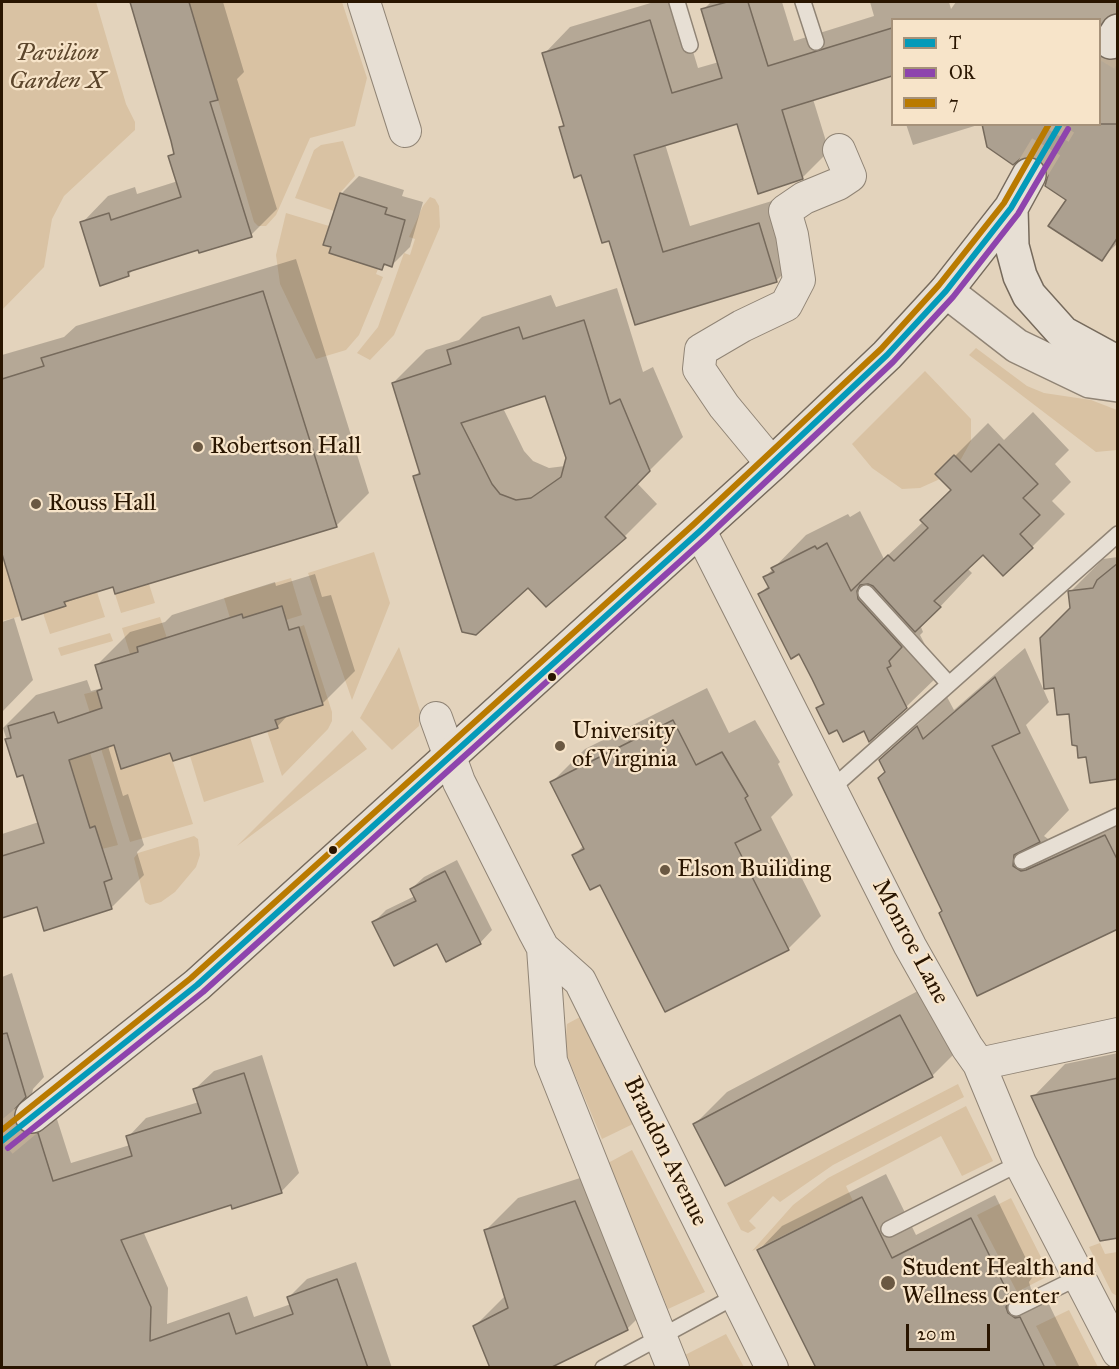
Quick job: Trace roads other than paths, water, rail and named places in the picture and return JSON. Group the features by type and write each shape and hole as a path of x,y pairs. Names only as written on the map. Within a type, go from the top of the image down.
{"main road":[{"path":"32,1116 197,985 772,464 887,355 946,291 1011,208 1029,175"},
{"path":"1011,208 1012,246 1020,276 1029,295 1063,333 1118,363"},
{"path":"946,291 1017,346 1090,381 1118,386"}],"street":[{"path":"364,2 405,131"},
{"path":"772,464 724,406 699,369 701,350 742,326 786,305 799,280 792,235 785,211 850,176 839,150"},
{"name":"Monroe Lane","path":"700,531 910,946 979,1064 1020,1163 1118,1352"},
{"name":"Brandon Avenue","path":"436,718 459,782 543,948 580,981 772,1368"},
{"name":"Brandon Avenue","path":"543,948 551,1060 673,1368"},
{"path":"979,1064 1118,1034"}],"lane":[{"path":"679,2 690,45"},
{"path":"803,2 816,42"},
{"path":"830,789 1118,534"},
{"path":"866,593 949,684"},
{"path":"1022,861 1118,816"},
{"path":"889,1229 1020,1163"},
{"path":"1016,1308 1079,1277"},
{"path":"603,1368 736,1296"}],"tunnel":[{"path":"1101,58 1111,42"},
{"path":"1029,175 1059,126"},
{"path":"2,1141 32,1116"}],"place":[{"name":"Robertson Hall","path":"198,447"},
{"name":"Rouss Hall","path":"36,504"},
{"name":"University of Virginia","path":"560,746"},
{"name":"Elson Builiding","path":"665,870"},
{"name":"Student Health and Wellness Center","path":"888,1283"}],"park label":[{"name":"Pavilion Garden X","path":"57,68"}]}
